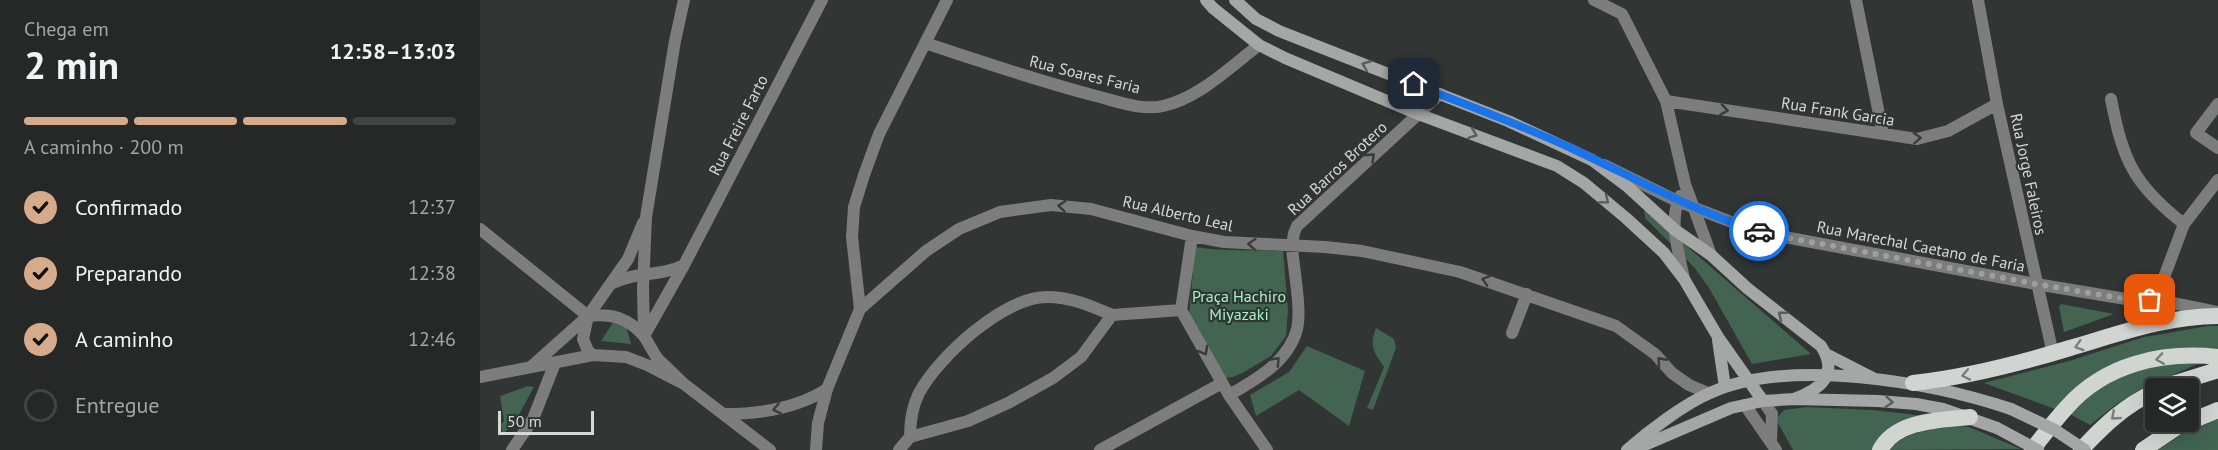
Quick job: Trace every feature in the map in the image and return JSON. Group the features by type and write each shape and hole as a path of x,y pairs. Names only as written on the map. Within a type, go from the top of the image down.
{"highway":[{"path":"1913,383 1992,370 2143,326 2218,314"},
{"path":"2032,450 2067,406 2089,386 2115,370 2139,362 2176,357 2218,357"},
{"path":"2192,378 2218,370"},
{"path":"2083,450 2100,429 2122,410 2145,397"},
{"path":"2143,450 2177,427 2218,410"},
{"path":"1880,450 1893,434 1911,426 1970,417"}],"main road":[{"path":"1206,0 1259,45 1418,114 1557,166 1584,183 1664,253 1684,279 1718,337 1762,401"},
{"path":"1235,0 1257,19 1279,31 1508,121 1592,160 1628,188 1675,230 1711,255 1748,288 1821,346 1826,354 1827,376 1814,391 1794,399"},
{"path":"1718,337 1725,387"},
{"path":"1826,354 1879,381"},
{"path":"1627,450 1648,432 1708,393 1748,380 1775,376 1827,376 1913,383 1981,399 2011,409 2055,430 2083,450"},
{"path":"1633,450 1731,408 1762,401 1794,399 1878,400 1943,409 1997,428 2038,450"}],"street":[{"path":"626,357 636,350 644,336 646,217 684,0"},
{"name":"Rua Freire Farto","path":"644,336 684,265 822,0"},
{"path":"860,309 852,237 854,207 879,134 947,0"},
{"path":"1594,0 1622,14"},
{"path":"1623,0 1622,14 1666,101 1685,184 1711,255"},
{"path":"1856,0 1883,134"},
{"name":"Rua Jorge Faleiros","path":"1978,0 1997,104 2053,354"},
{"name":"Rua Soares Faria","path":"925,44 1034,79 1135,106 1161,107 1179,101 1197,91 1259,45"},
{"name":"Rua Barros Brotero","path":"1292,245 1297,226 1440,94"},
{"path":"2111,99 2117,131 2130,169 2156,202 2184,224"},
{"name":"Rua Frank Garcia","path":"1666,101 1917,139 1948,131 1997,104"},
{"path":"2218,104 2196,133 2218,148"},
{"name":"Rua Marechal Caetano de Faria","path":"1592,160 1677,201 1734,223 1779,236 2036,284 2132,300 2150,300 2218,314"},
{"path":"2150,300 2160,288 2184,224 2218,180"},
{"path":"1684,279 1675,230 1677,201 1685,184"},
{"name":"Rua Alberto Leal","path":"816,450 818,423 827,389 860,309 899,272 959,229 1000,212 1051,205 1091,209 1192,236 1224,242 1362,251 1432,265 1491,281 1616,326 1655,354 1672,373 1689,385 1708,393"},
{"path":"512,450 533,419 555,363 613,283 628,258 646,217"},
{"path":"480,229 584,320"},
{"path":"1192,236 1182,310 1229,395 1267,450"},
{"path":"1229,395 1262,376 1289,346 1297,328 1298,308 1292,245"},
{"path":"613,283 629,276 664,274 684,265"},
{"path":"1512,333 1527,294"},
{"path":"910,437 912,410 920,392 940,365 973,331 1024,301 1046,296 1076,299 1113,315 1182,310"},
{"path":"531,367 584,320 610,315 622,318 630,322 644,336 657,358 684,384 770,450"},
{"path":"899,450 910,437 968,421 1008,403 1053,378 1081,357 1113,315"},
{"path":"584,320 583,339 592,355"},
{"path":"480,377 592,355 626,357 684,384"},
{"path":"1100,450 1222,382"},
{"path":"724,414 745,414 788,407 804,402 827,389"},
{"path":"1762,401 1772,414 1774,445"},
{"path":"1744,405 1774,445"}],"green space":[{"path":"1644,209 1811,354 1752,364 1709,288 1694,267 1645,218"},
{"name":"Praça Hachiro Miyazaki","path":"1195,247 1283,251 1288,310 1286,336 1271,356 1233,377 1223,378 1189,315"},
{"path":"2061,304 2114,314 2064,332 2059,307"},
{"path":"616,318 626,325 631,344 601,341"},
{"path":"2218,326 2218,349 2183,348 2149,352 2131,357 2099,370 2081,383 2055,409 1984,383 2069,361 2144,337"},
{"path":"1376,328 1394,339 1396,348 1373,410 1367,408 1384,367 1373,345"},
{"path":"1307,346 1365,371 1349,426 1299,390 1256,416 1250,395 1289,372"},
{"path":"2202,362 2166,378 2145,378 2145,387 2118,403 2090,425 2068,413 2115,379 2145,368"},
{"path":"528,386 534,387 520,413 503,435 501,424 504,421 500,396"},
{"path":"1807,407 1873,410 1925,416 1876,442 1872,450 1793,450 1778,423 1778,417 1784,410"},
{"path":"2218,419 2218,450 2158,450 2181,435 2188,432 2199,432 2199,427"},
{"path":"1959,426 1969,427 2021,449 1888,450 1895,443 1912,434"}],"way so far":[{"path":"1759,231 2036,284 2132,300 2150,300"}],"route":[{"path":"1414,84 1572,148 1677,201 1759,231"}]}
